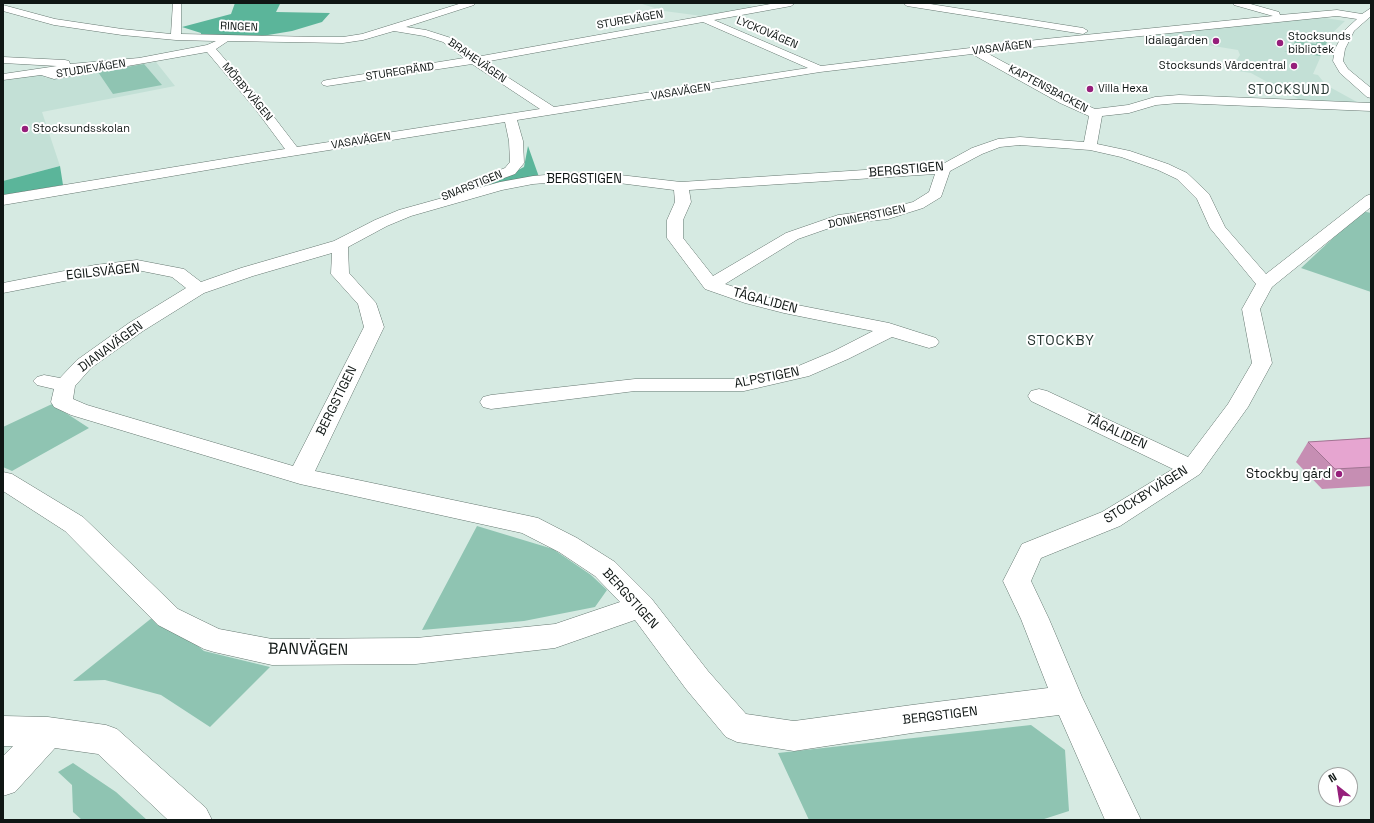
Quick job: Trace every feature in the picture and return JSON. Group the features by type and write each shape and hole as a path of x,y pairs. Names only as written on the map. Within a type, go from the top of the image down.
{"street":[{"path":"176,37 177,3"},
{"name":"RINGEN","path":"3,8 54,22 122,32 176,37 228,39 343,40 363,37 471,3"},
{"name":"STUREVÄGEN","path":"473,60 791,3"},
{"path":"907,3 1028,21 1106,36"},
{"path":"1237,3 1287,17"},
{"name":"VASAVÄGEN","path":"3,200 225,163 820,69 1287,17 1337,13 1366,18"},
{"path":"1366,18 1354,26 1340,49 1338,62 1344,71 1371,94"},
{"name":"LYCKOVÄGEN","path":"704,19 820,69"},
{"name":"BRAHEVÄGEN","path":"394,28 426,33 447,40 473,60 553,112"},
{"path":"210,48 228,39"},
{"name":"STUDIEVÄGEN","path":"47,71 46,74 54,76 210,48"},
{"name":"MÖRBYVÄGEN","path":"210,48 260,107 294,152"},
{"name":"KAPTENSBACKEN","path":"975,51 1064,100 1094,113 1096,116 1090,146"},
{"path":"3,60 82,65"},
{"name":"STUREGRÄND","path":"327,83 473,60"},
{"name":"STUDIEVÄGEN","path":"3,77 82,65 139,61"},
{"path":"1344,71 1363,74"},
{"path":"1094,113 1129,109 1155,101 1179,99 1371,106"},
{"name":"SNARSTIGEN","path":"405,213 510,171 517,163 516,141 510,119"},
{"name":"BERGSTIGEN","path":"1068,700 912,719 794,736 737,727 696,680 641,606 605,569 568,545 529,525 300,476 374,327 368,302 340,274 340,245 381,223 405,213 500,186 556,178 611,178 681,186 944,169 977,151 998,143 1020,140 1090,146"},
{"path":"1090,146 1125,154 1163,167 1182,176 1204,197 1218,228 1265,284"},
{"path":"225,163 239,174"},
{"name":"DONNERSTIGEN","path":"711,285 792,236 838,220 888,214 918,206 936,194 944,169"},
{"path":"681,186 683,202 675,220 675,238 711,285"},
{"name":"STOCKBYVÄGEN","path":"1124,820 1068,700 1035,619 1017,581 1031,551 1111,519 1192,468 1237,407 1262,363 1251,310 1265,284 1371,198"},
{"name":"DIANAVÄGEN","path":"65,384 84,364 136,327 198,289 254,269 340,245"},
{"name":"EGILSVÄGEN","path":"3,288 95,270 137,265 178,273 198,289"},
{"name":"TÅGALIDEN","path":"711,285 758,301 890,330 928,342"},
{"name":"ALPSTIGEN","path":"491,402 635,385 744,385 802,372 841,355 890,330"},
{"path":"44,381 65,384 62,402 79,410 300,476"},
{"name":"TÅGALIDEN","path":"1039,396 1192,468"},
{"name":"BANVÄGEN","path":"3,480 74,524 168,616 214,640 272,652 416,651 555,636 641,606"},
{"path":"3,731 48,732 106,740 194,820"},
{"path":"3,780 48,732"}],"shaded area":[{"path":"639,3 742,3 756,7 702,16 664,11"},
{"path":"1318,17 1345,21 1326,39 1328,40 1313,74 1318,75 1326,85 1357,102 1300,100 1251,73 1238,71 1232,67 1240,55 1238,50 1146,35"},
{"name":"Stocksundsskolan","path":"156,62 175,86 42,112 60,166 3,181 3,78 40,73 46,78 51,78"}],"green space":[{"path":"235,3 283,3 280,4 276,12 330,13 322,22 292,31 256,37 201,36 201,33 182,27 231,14"},
{"path":"1318,38 1328,40 1320,56 1284,51 1291,51 1295,41 1316,44"},
{"path":"144,64 162,85 113,94 98,72"},
{"path":"528,146 539,177 435,203 508,175 524,167"},
{"path":"60,166 63,185 3,195 3,181"},
{"path":"1362,211 1371,213 1371,292 1301,268"},
{"path":"52,404 89,428 12,471 3,467 3,427"},
{"path":"477,526 553,549 591,575 607,590 595,607 524,621 422,630"},
{"path":"158,613 204,651 270,667 210,727 161,695 105,680 73,681"},
{"path":"1031,725 1065,750 1069,811 1041,820 809,820 778,753"},
{"path":"73,763 116,792 147,820 82,820 73,812 72,785 58,772"}],"building":[{"path":"1371,438 1371,467 1335,469 1308,442"}],"place":[{"name":"Idalagården","path":"1216,41"},
{"name":"Stocksunds bibliotek","path":"1280,43"},
{"name":"Stocksunds Vårdcentral","path":"1294,66"},
{"name":"Villa Hexa","path":"1090,89"},
{"name":"Stocksundsskolan","path":"25,129"},
{"name":"Stockby gård","path":"1339,474"}],"district":[{"name":"STOCKSUND","path":"1289,90"},
{"name":"STOCKBY","path":"1061,341"}]}
